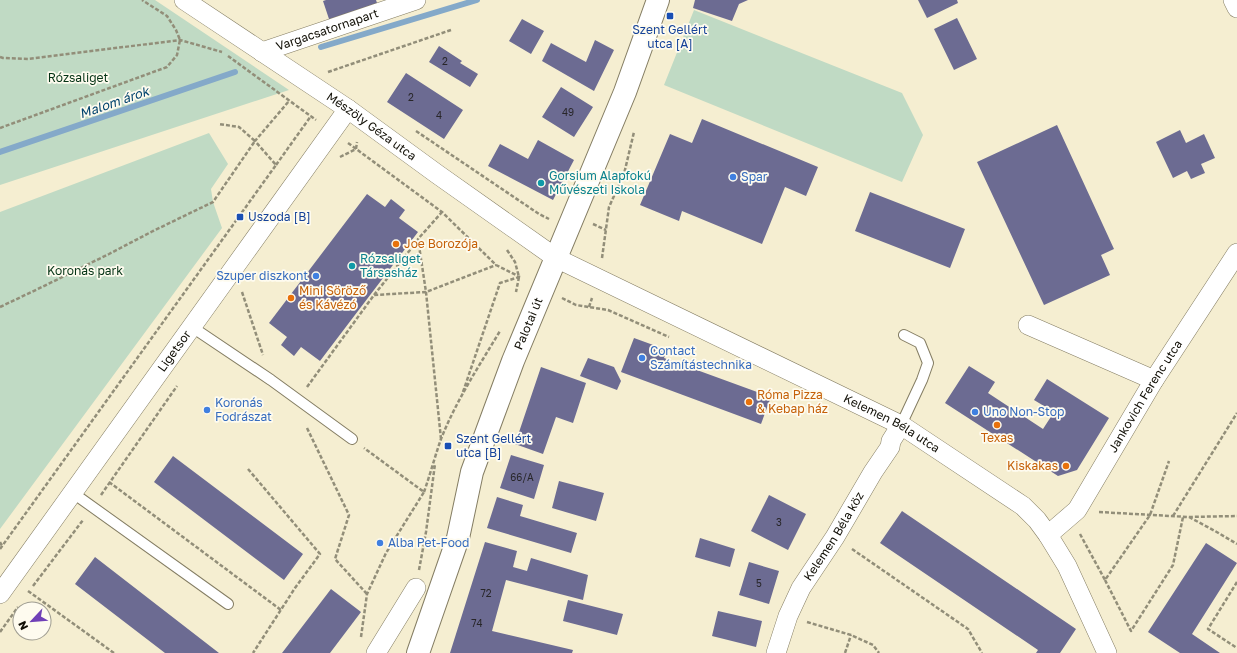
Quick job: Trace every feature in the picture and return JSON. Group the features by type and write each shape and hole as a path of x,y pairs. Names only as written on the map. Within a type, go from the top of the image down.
{"main road":[{"name":"Palotai út","path":"418,653 458,538 472,472 513,361 625,92 658,0"}],"street":[{"name":"Mészöly Géza utca","path":"184,0 348,108 556,258"},
{"name":"Vargacsatornapart","path":"262,52 416,0"},
{"path":"1233,0 1237,8"},
{"name":"Ligetsor","path":"0,594 348,108"},
{"name":"Jankovich Ferenc utca","path":"1048,535 1080,511 1154,380 1237,253"},
{"name":"Kelemen Béla utca","path":"556,258 901,425 1023,506 1037,520 1067,566 1107,653"},
{"path":"1028,325 1154,380"},
{"name":"Kelemen Béla köz","path":"776,653 788,616 801,588 835,537 873,472 890,447 901,425"},
{"path":"376,653 416,588"}],"lane":[{"path":"192,327 271,380 352,439"},
{"path":"901,425 922,380 928,363 920,343 904,335"},
{"path":"73,493 228,604"}],"path":[{"path":"0,128 167,67 176,55 180,40 176,30 167,16 142,0"},
{"path":"328,72 451,30"},
{"path":"0,57 28,59 180,40 222,51 442,212 496,266 520,277"},
{"path":"0,307 213,202 255,141 289,100"},
{"path":"1,547 310,116"},
{"path":"219,124 239,127 255,141 276,165"},
{"path":"543,289 576,305 589,307 599,278 609,207 624,174 635,128"},
{"path":"356,149 358,138"},
{"path":"367,594 334,559 349,515 301,415 298,400 374,295 442,212"},
{"path":"418,240 426,292 441,440"},
{"path":"502,246 515,262 520,277 516,296"},
{"path":"374,295 426,292 496,266"},
{"path":"461,397 500,283 520,277"},
{"path":"242,291 271,380"},
{"path":"361,637 367,594 386,553 424,492 441,440 461,397 501,329"},
{"path":"1173,516 1237,414"},
{"path":"352,439 424,492"},
{"path":"416,588 426,532 436,457"},
{"path":"1105,580 1150,515 1169,461"},
{"path":"90,468 281,610"},
{"path":"248,469 320,554 253,653"},
{"path":"1183,517 1173,565 1131,631 1076,526 1080,511 1183,517 1237,516"},
{"path":"1188,517 1237,544"},
{"path":"835,537 968,629 982,653"},
{"path":"0,542 1,547"},
{"path":"11,579 114,653"},
{"path":"1237,582 1208,629 1237,648"},
{"path":"788,616 851,635 873,645 879,653"},
{"path":"845,653 851,635"}],"green space":[{"name":"Rózsaliget","path":"0,0 155,0 289,90 0,185"},
{"path":"694,10 902,93 923,135 902,182 664,85"},
{"name":"Koronás park","path":"209,133 228,164 211,189 213,202 222,228 0,529 0,212"}],"building":[{"path":"376,0 378,6 330,22 323,1"},
{"path":"695,0 748,0 739,4 732,21 693,8"},
{"path":"918,0 957,0 958,3 927,18"},
{"path":"957,18 977,59 954,70 934,29"},
{"path":"522,19 544,31 531,54 509,41"},
{"path":"595,40 614,50 594,91 542,61 551,43 586,62"},
{"path":"439,46 462,61 460,63 478,74 470,87 429,62"},
{"path":"406,73 463,110 444,139 387,102"},
{"path":"561,87 593,107 574,137 542,117"},
{"name":"Spar","path":"702,119 818,167 806,196 785,187 762,244 682,211 679,221 640,205 670,134 692,143"},
{"path":"1057,125 1114,249 1101,255 1110,275 1044,305 977,162"},
{"path":"1180,130 1186,143 1204,134 1215,158 1201,164 1205,173 1191,179 1187,171 1173,178 1156,142"},
{"name":"Gorsium Alapfokú Művészeti Iskola","path":"538,140 574,160 553,200 488,166 500,144 528,159"},
{"path":"870,192 965,229 950,268 855,231"},
{"name":"Rózsaliget Társasház","path":"367,194 385,207 391,199 405,210 399,218 418,232 320,361 301,347 294,356 281,345 287,337 269,323"},
{"path":"634,338 667,350 664,358 771,397 761,424 621,372"},
{"path":"588,358 614,367 621,381 617,390 580,376"},
{"path":"969,366 995,382 988,393 1043,429 1054,412 1034,400 1047,379 1109,418 1077,470 1058,476 945,403"},
{"path":"541,367 586,383 573,423 556,417 543,454 515,444"},
{"path":"511,455 544,465 534,499 500,488"},
{"path":"173,456 303,554 284,580 154,482"},
{"path":"559,481 604,493 596,521 552,508"},
{"path":"769,495 806,514 788,550 751,531"},
{"path":"497,497 523,505 520,516 577,533 571,553 487,528"},
{"path":"902,511 1076,629 1060,653 1036,653 1038,650 880,543"},
{"path":"700,538 735,549 730,567 695,557"},
{"path":"485,542 517,551 513,567 527,571 531,558 588,575 583,600 506,580 492,631 573,650 572,653 450,653"},
{"path":"1206,543 1237,563 1192,634 1220,653 1180,653 1148,632"},
{"path":"95,557 219,653 165,653 75,584"},
{"path":"749,562 779,571 769,604 739,595"},
{"path":"331,589 361,612 330,653 282,653"},
{"path":"568,600 623,614 617,635 563,621"},
{"path":"718,611 762,621 756,647 712,636"}],"waterway":[{"name":"Malom árok","path":"321,47 477,0"},
{"name":"Malom árok","path":"0,152 235,72"}],"place":[{"name":"Szent Gellért utca [A]","path":"670,16"},
{"name":"Spar","path":"733,177"},
{"name":"Gorsium Alapfokú Művészeti Iskola","path":"541,183"},
{"name":"Uszoda [B]","path":"240,217"},
{"name":"Joe Borozója","path":"396,244"},
{"name":"Rózsaliget Társasház","path":"352,266"},
{"name":"Szuper diszkont","path":"316,276"},
{"name":"Mini Söröző és Kávézó","path":"291,298"},
{"name":"Contact Számítástechnika","path":"642,358"},
{"name":"Róma Pizza & Kebap ház","path":"749,402"},
{"name":"Koronás Fodrászat","path":"207,410"},
{"name":"Uno Non-Stop","path":"975,412"},
{"name":"Texas","path":"997,425"},
{"name":"Szent Gellért utca [B]","path":"448,446"},
{"name":"Kiskakas","path":"1066,466"},
{"name":"Alba Pet-Food","path":"380,543"}]}
